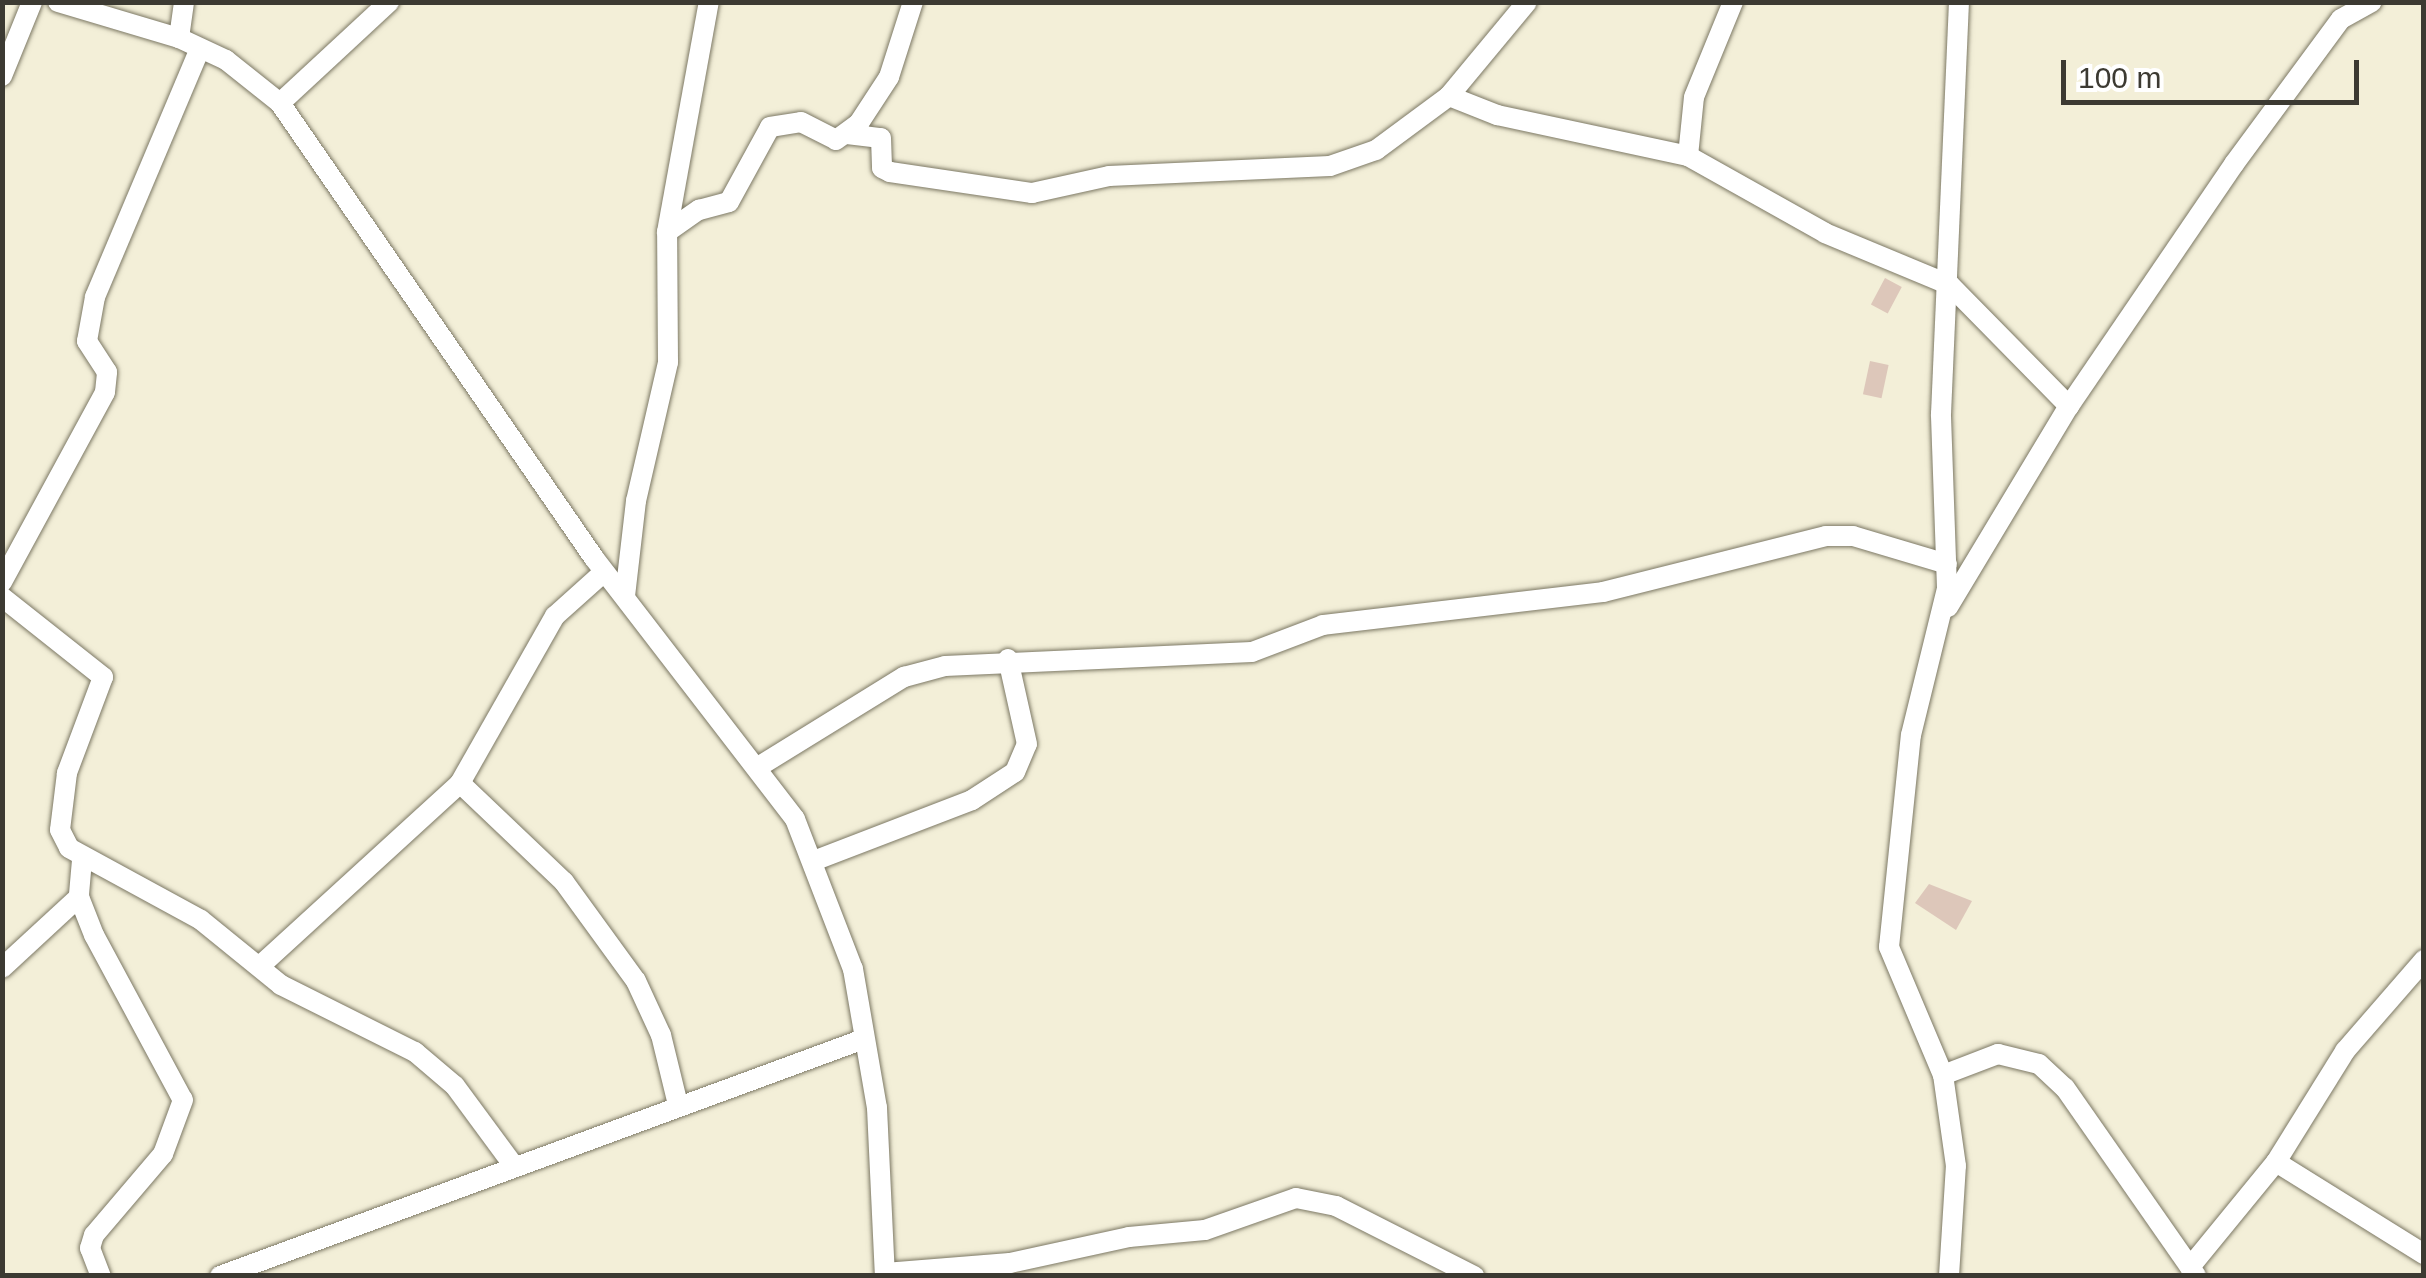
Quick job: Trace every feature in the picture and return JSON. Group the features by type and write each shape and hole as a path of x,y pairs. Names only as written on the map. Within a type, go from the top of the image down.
{"street":[{"path":"2,76 32,2"},
{"path":"58,2 179,38 280,102 604,572 758,767 816,860 853,969 861,1040 878,1108 885,1274 1010,1263 1129,1236 1205,1230 1296,1198 1336,1206 1474,1276"},
{"path":"179,38 184,2"},
{"path":"280,102 389,2"},
{"path":"625,596 636,501 668,362 667,232 709,2"},
{"path":"847,134 889,77 913,2"},
{"path":"667,232 698,210 729,202 770,127 802,122 831,140 847,134 881,138 882,168 890,172 1056,191 1109,176 1330,166 1376,150 1449,96 1527,2"},
{"path":"1688,156 1694,97 1733,2"},
{"path":"1949,1276 1956,1166 1944,1076 1888,947 1911,736 1944,615 1947,564 1941,414 1950,285 1959,2"},
{"path":"1944,615 2069,406 2338,11 2372,2"},
{"path":"2,582 109,382 87,341 94,297 200,48"},
{"path":"1449,96 1496,115 1688,156 1825,233 1950,285 2069,406"},
{"path":"758,767 904,677 1008,658 1252,652 1322,625 1603,592 1826,536 1853,536 1947,564"},
{"path":"261,964 460,783 556,616 604,572"},
{"path":"2,597 103,677 60,813 60,830 82,860 79,897 138,1026 177,1078 183,1100 163,1154 94,1235 90,1248 101,1276"},
{"path":"816,860 972,800 1015,772 1026,744 1008,658"},
{"path":"460,783 564,882 636,980 662,1035 678,1105"},
{"path":"82,860 112,865 261,964 281,985 415,1052 455,1086 514,1166"},
{"path":"2,968 79,897"},
{"path":"1944,1076 1998,1054 2039,1064 2065,1088 2193,1271 2276,1162 2346,1051 2424,960"},
{"path":"220,1276 861,1040"},
{"path":"2276,1162 2424,1254"}],"building":[{"path":"1885,278 1902,287 1888,313 1871,304"},
{"path":"1870,361 1889,365 1882,398 1863,394"},
{"path":"1929,884 1972,901 1956,930 1915,903"}]}
